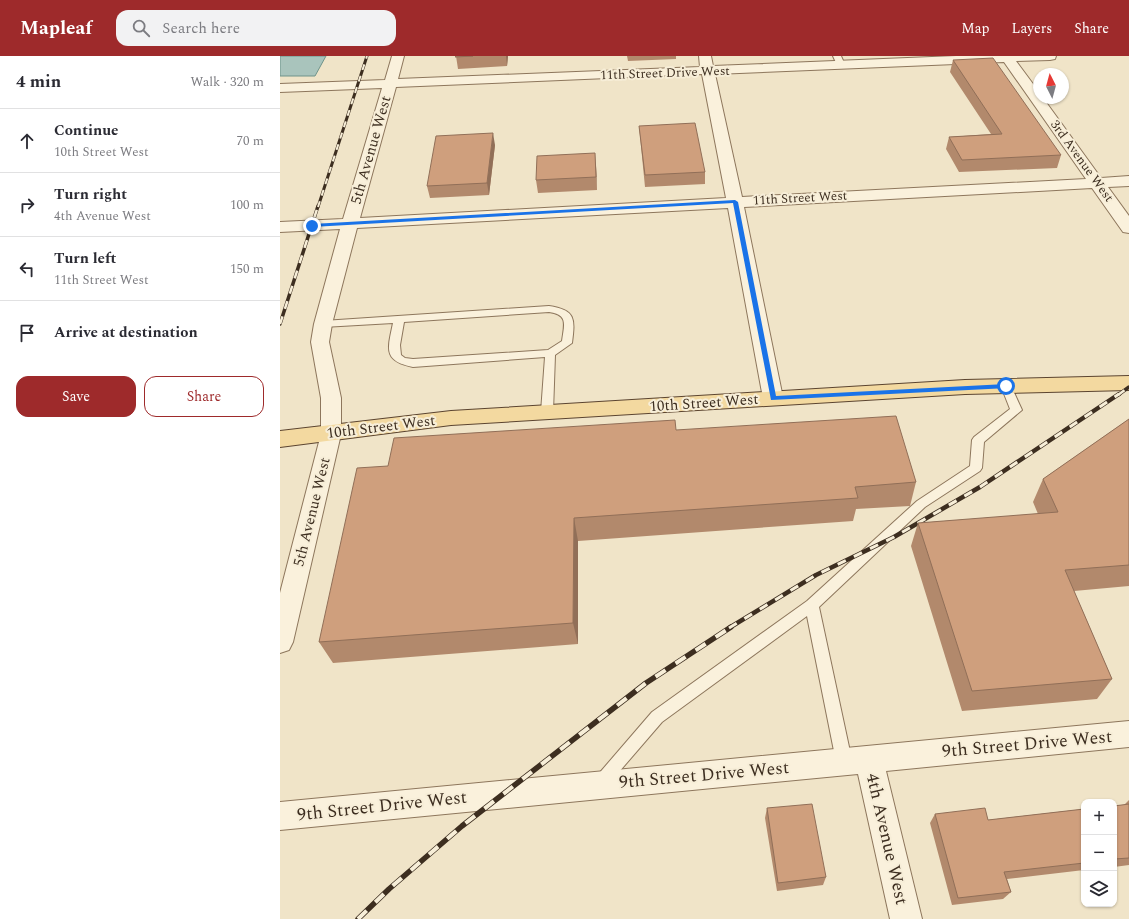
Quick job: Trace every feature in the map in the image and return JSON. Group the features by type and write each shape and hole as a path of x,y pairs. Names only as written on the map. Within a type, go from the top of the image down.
{"main road":[{"name":"10th Street West","path":"280,439 331,434 451,418 773,398 1006,386 1129,383"}],"street":[{"name":"5th Avenue West","path":"280,642 331,434 332,398 320,342 323,324 350,223 398,56"},
{"name":"11th Street Drive West","path":"280,88 389,84 706,63 1050,56"},
{"name":"3rd Avenue West","path":"1007,57 1098,182 1129,228"},
{"path":"706,63 773,398"},
{"name":"11th Street West","path":"280,227 1129,181"},
{"name":"9th Street Drive West","path":"280,816 1129,734"},
{"name":"4th Avenue West","path":"856,760 906,919"}],"lane":[{"path":"323,324 549,309 560,310 566,314 569,319 567,343 550,354 413,362 403,361 397,358 394,352 399,319"},
{"path":"547,412 550,354"},
{"path":"599,785 657,718 745,652 812,605 921,504 976,468 978,440 1016,410 1006,386"},
{"path":"812,605 856,760"}],"water":[{"path":"280,56 326,56 315,76 280,76"}],"building":[{"path":"993,58 1061,155 962,160 949,137 1002,134 953,60"},
{"path":"695,123 705,172 645,175 639,126"},
{"path":"493,133 487,183 427,186 436,136"},
{"path":"595,153 596,177 536,180 537,156"},
{"path":"896,416 916,482 855,487 858,498 574,518 573,623 319,642 357,468 388,466 394,438 675,420 676,430"},
{"path":"1129,419 1129,565 1065,570 1112,679 972,691 918,523 1058,512 1043,479"},
{"path":"812,804 826,877 778,883 767,808"},
{"path":"1129,804 1129,858 1117,859 1117,806"},
{"path":"985,808 988,820 1081,809 1081,863 1004,872 1011,892 958,898 935,814"}],"railway":[{"path":"318,207 367,56"},
{"path":"280,324 318,206"},
{"path":"1118,395 1129,387"},
{"path":"729,628 816,575 894,537 980,487 1119,394"},
{"path":"358,919 389,889 462,826 646,683 731,627"}],"route":[{"path":"312,226 735,202 773,398 1006,386"}]}
